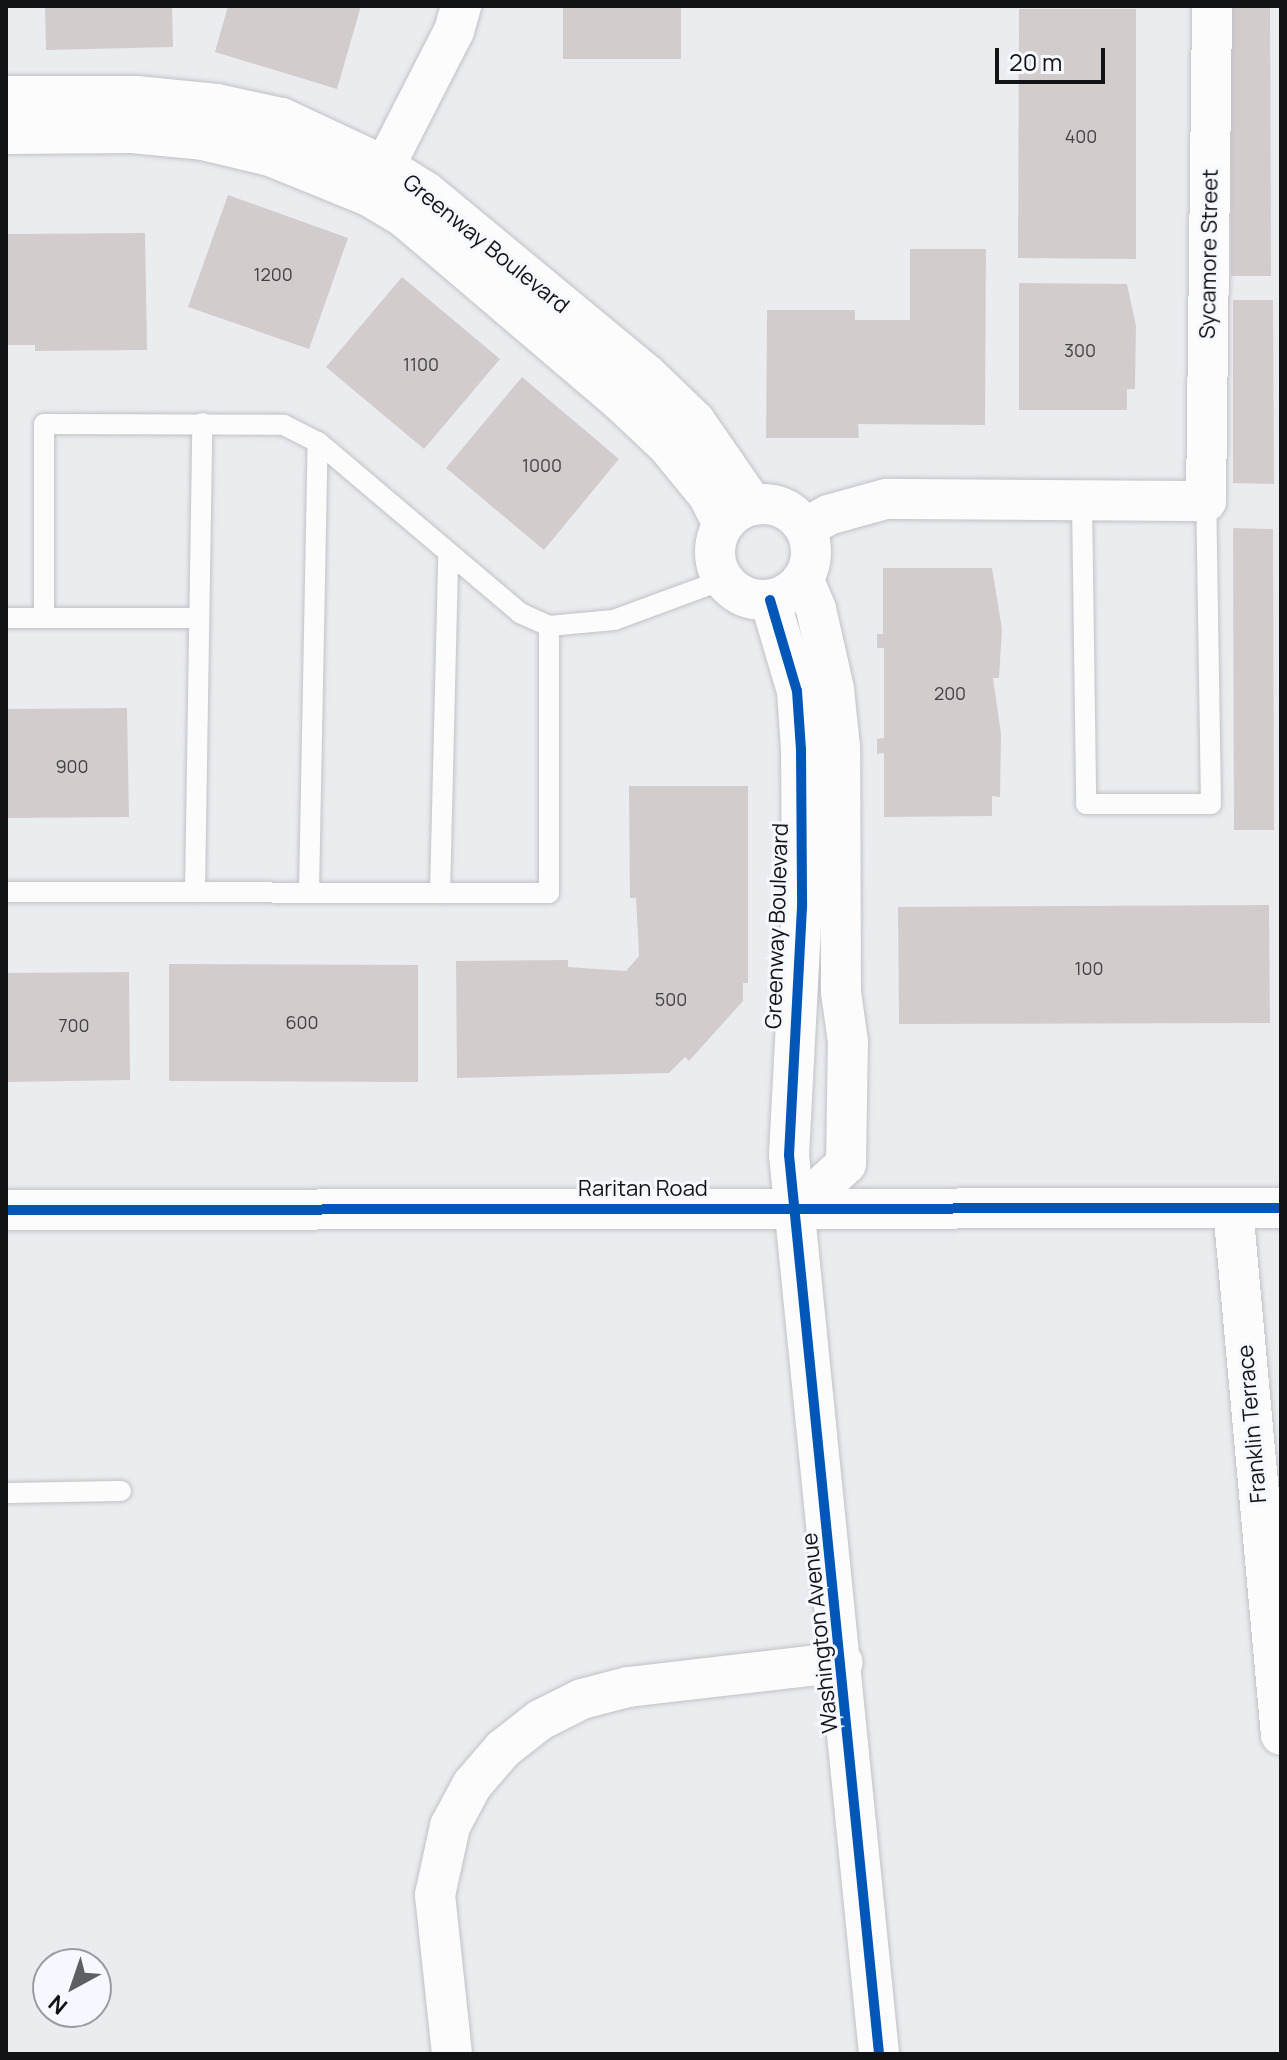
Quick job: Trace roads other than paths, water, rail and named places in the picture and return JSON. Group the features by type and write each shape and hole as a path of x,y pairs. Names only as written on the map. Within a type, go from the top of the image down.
{"street":[{"path":"378,181 454,31 461,6"},
{"name":"Sycamore Street","path":"1206,501 1212,6"},
{"name":"Greenway Boulevard","path":"6,96 136,96 217,104 282,118 378,181"},
{"name":"Greenway Boulevard","path":"6,134 132,133 203,140 426,192 646,374 695,421 738,514"},
{"path":"805,528 828,515 886,499 1206,501"},
{"path":"783,508 805,528 811,557 803,579 770,600 744,597 723,580 714,552 738,514 783,508"},
{"path":"798,1208 846,1164 848,1042 841,992 840,747 834,689 816,609 803,579"},
{"name":"Greenway Boulevard","path":"770,600 797,691 801,749 802,907 794,992 789,1155 798,1208"},
{"path":"794,992 841,992"},
{"name":"Washington Avenue","path":"798,1208 879,2054"},
{"name":"Franklin Terrace","path":"1233,1208 1281,1735"},
{"name":"Raritan Road","path":"6,1210 1281,1208"},
{"path":"452,2054 435,1895 450,1826 472,1785 503,1749 540,1720 612,1691 843,1662"}],"lane":[{"path":"195,892 202,423"},
{"path":"44,617 44,424 284,425 318,442 520,613 549,626 614,620 723,580"},
{"path":"309,892 318,442"},
{"path":"1082,501 1086,804 1211,804 1206,501"},
{"path":"440,893 448,555"},
{"path":"6,618 199,618"},
{"path":"6,892 549,893 549,626"},
{"path":"6,1493 121,1491"}]}
